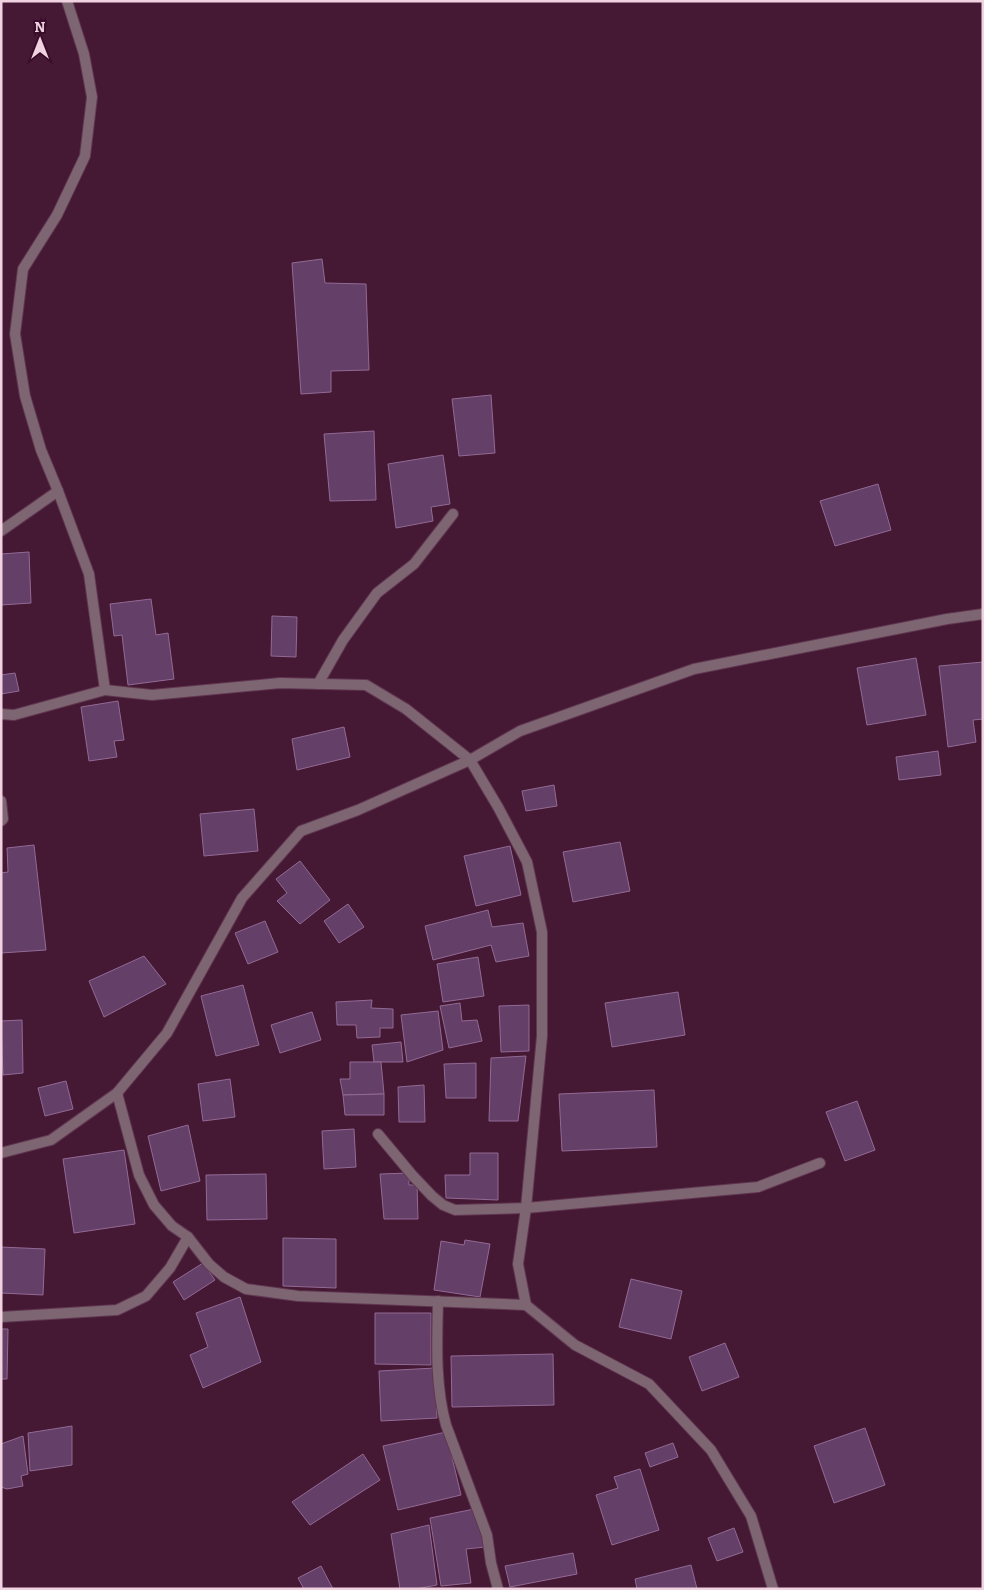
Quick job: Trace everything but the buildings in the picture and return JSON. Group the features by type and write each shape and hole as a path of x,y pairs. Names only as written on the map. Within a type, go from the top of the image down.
{"street":[{"path":"67,1 84,54 92,97 86,156 57,215 23,268 15,334 25,396 41,450 89,574 104,690"},
{"path":"1,531 58,490"},
{"path":"318,684 343,640 377,593 414,564 453,514"},
{"path":"1,1153 51,1140 117,1093 167,1033 242,898 301,832 358,810 470,760 520,731 694,669 947,619 983,614"},
{"path":"1,714 14,715 104,690 152,695 280,683 366,685 406,709 470,760 498,806 527,862 542,932 542,1036 526,1208 518,1264 526,1305"},
{"path":"1,802 3,819 1,821"},
{"path":"117,1093 139,1175 154,1205 172,1226 188,1237 224,1277 246,1289 298,1296 526,1305 575,1345 649,1384 711,1450 751,1516 773,1589"},
{"path":"378,1134 413,1176 443,1205 455,1210 526,1208 758,1187 820,1163"},
{"path":"1,1317 116,1310 146,1296 170,1268 188,1237"},
{"path":"438,1301 437,1356 441,1408 487,1535 491,1563 498,1589"}]}
